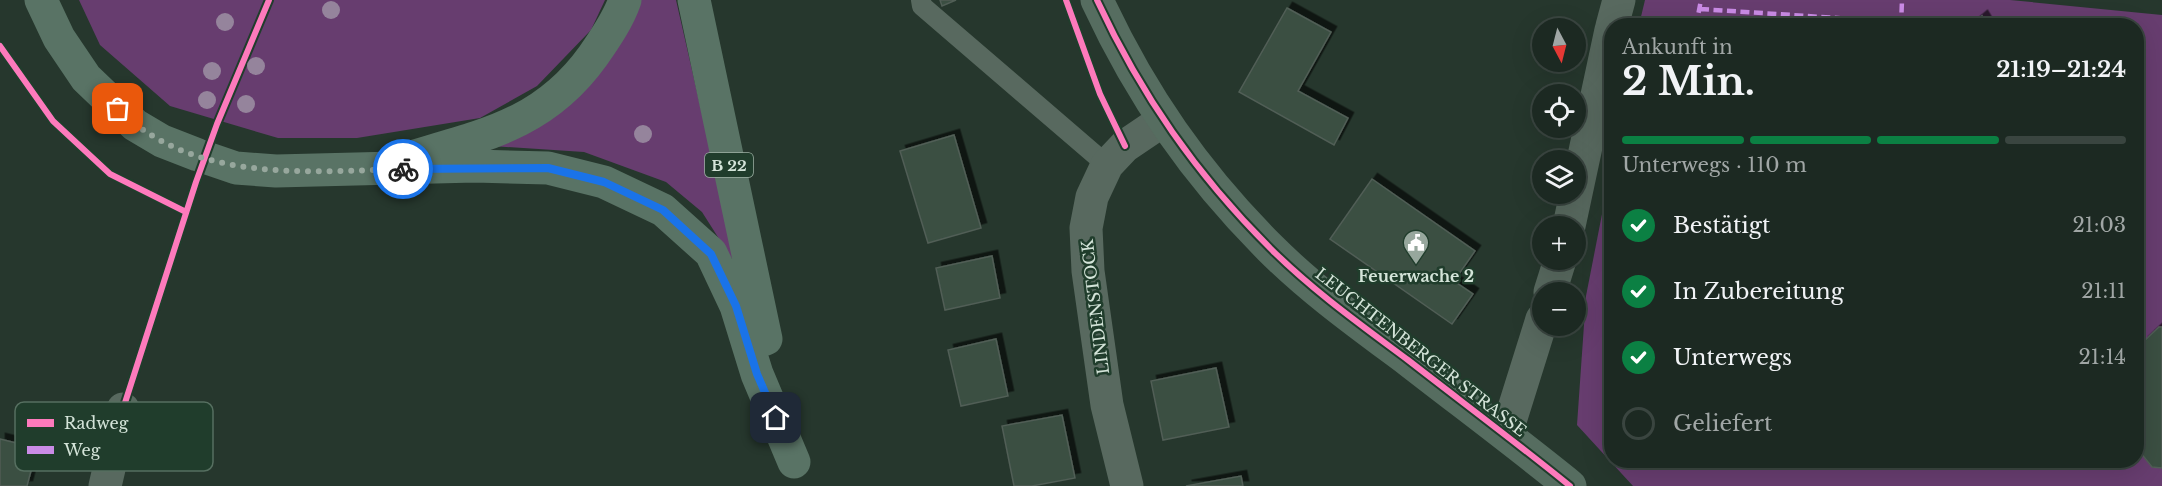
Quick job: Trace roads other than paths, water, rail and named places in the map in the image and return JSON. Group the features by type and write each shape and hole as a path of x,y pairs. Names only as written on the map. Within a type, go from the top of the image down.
{"main road":[{"name":"B 22","path":"40,0 59,38 86,78 135,125 162,141 236,168 286,171 475,166 548,168 604,182 663,210 711,254 736,306 757,374 797,474"},
{"name":"B 22","path":"369,170 509,126 545,107 577,79 605,40 625,0"},
{"name":"B 22","path":"694,0 797,474"}],"street":[{"name":"LEUCHTENBERGER STRASSE","path":"1097,0 1124,57 1162,121 1204,177 1271,249 1341,310 1506,434 1570,486"},
{"path":"1614,18 1619,0"},
{"path":"1571,216 1604,63"},
{"name":"LINDENSTOCK","path":"1127,486 1107,405 1088,271 1086,228 1092,197 1107,165 1125,146 1162,121"},
{"path":"1506,434 1537,336"},
{"path":"105,486 109,471"}],"lane":[{"path":"921,0 922,6 1107,165"}],"place":[{"name":"Feuerwache 2","path":"1416,266"}]}
